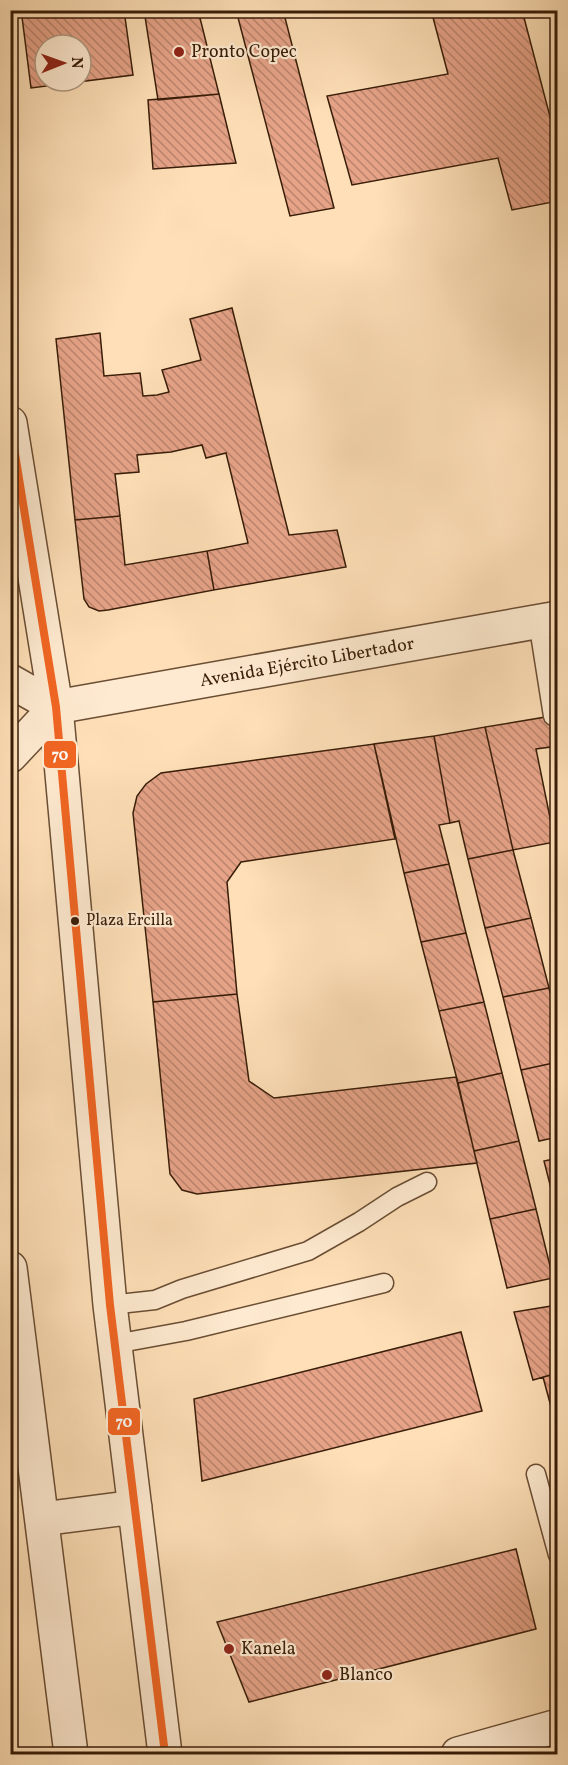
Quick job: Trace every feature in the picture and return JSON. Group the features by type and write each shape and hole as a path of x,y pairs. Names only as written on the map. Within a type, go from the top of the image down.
{"street":[{"path":"10,423 56,707 110,1305 165,1755"},
{"name":"Avenida Ejército Libertador","path":"56,707 548,619"},
{"path":"10,681 56,707"},
{"path":"10,756 56,707"},
{"path":"10,1268 71,1755"},
{"path":"42,1519 135,1507"},
{"path":"458,1755 558,1726"}],"lane":[{"path":"548,619 553,716"},
{"path":"110,1305 155,1300 182,1288 308,1251 397,1197 427,1182"},
{"path":"115,1344 186,1331 384,1283"},
{"path":"536,1474 558,1555"}],"building":[{"path":"66,10 124,10 133,75 93,80 93,33 33,33 33,88 31,88 22,17"},
{"name":"Pronto Copec","path":"144,10 198,10 219,94 158,100"},
{"path":"236,10 283,10 334,208 290,216"},
{"path":"431,10 522,10 558,147 558,201 512,210 498,158 352,185 327,96 448,74"},
{"path":"219,94 236,163 153,169 148,100"},
{"path":"232,308 289,535 337,530 346,567 214,590 207,551 248,543 226,453 206,458 202,445 171,452 137,455 139,472 115,474 120,516 75,520 56,339 100,333 104,376 140,373 143,396 157,395 169,392 162,370 201,360 190,319"},
{"path":"120,516 125,565 207,551 214,590 108,610 99,611 89,607 84,599 75,520"},
{"path":"558,715 558,746 536,749 555,842 513,850 485,727"},
{"path":"485,727 513,850 468,859 459,821 450,823 434,736"},
{"path":"434,736 450,823 439,825 449,864 404,873 374,744"},
{"path":"374,744 395,839 241,862 227,882 237,994 153,1002 133,813 137,796 146,784 161,773"},
{"path":"513,850 531,918 485,928 468,859"},
{"path":"449,864 466,933 421,942 404,873"},
{"path":"531,918 549,988 503,997 485,928"},
{"path":"466,933 484,1002 439,1011 421,942"},
{"path":"549,988 558,1023 558,1062 521,1070 503,997"},
{"path":"237,994 249,1081 274,1098 456,1077 477,1163 197,1194 182,1190 170,1174 153,1002"},
{"path":"484,1002 502,1073 458,1083 439,1011"},
{"path":"558,1062 558,1137 539,1141 521,1070"},
{"path":"502,1073 519,1141 474,1151 458,1083"},
{"path":"519,1141 536,1209 490,1219 474,1151"},
{"path":"558,1158 558,1216 544,1161"},
{"path":"536,1209 553,1278 507,1288 490,1219"},
{"path":"558,1305 558,1373 533,1380 514,1312"},
{"path":"461,1332 482,1411 202,1481 194,1399"},
{"path":"558,1373 558,1433 543,1377"},
{"path":"516,1549 536,1629 249,1702 217,1622"}],"transit line":[{"name":"70","path":"10,423 56,707 110,1305 165,1754"}],"place":[{"name":"Pronto Copec","path":"179,52"},
{"name":"Plaza Ercilla","path":"75,921"},
{"name":"Kanela","path":"229,1649"},
{"name":"Blanco","path":"327,1675"}]}
